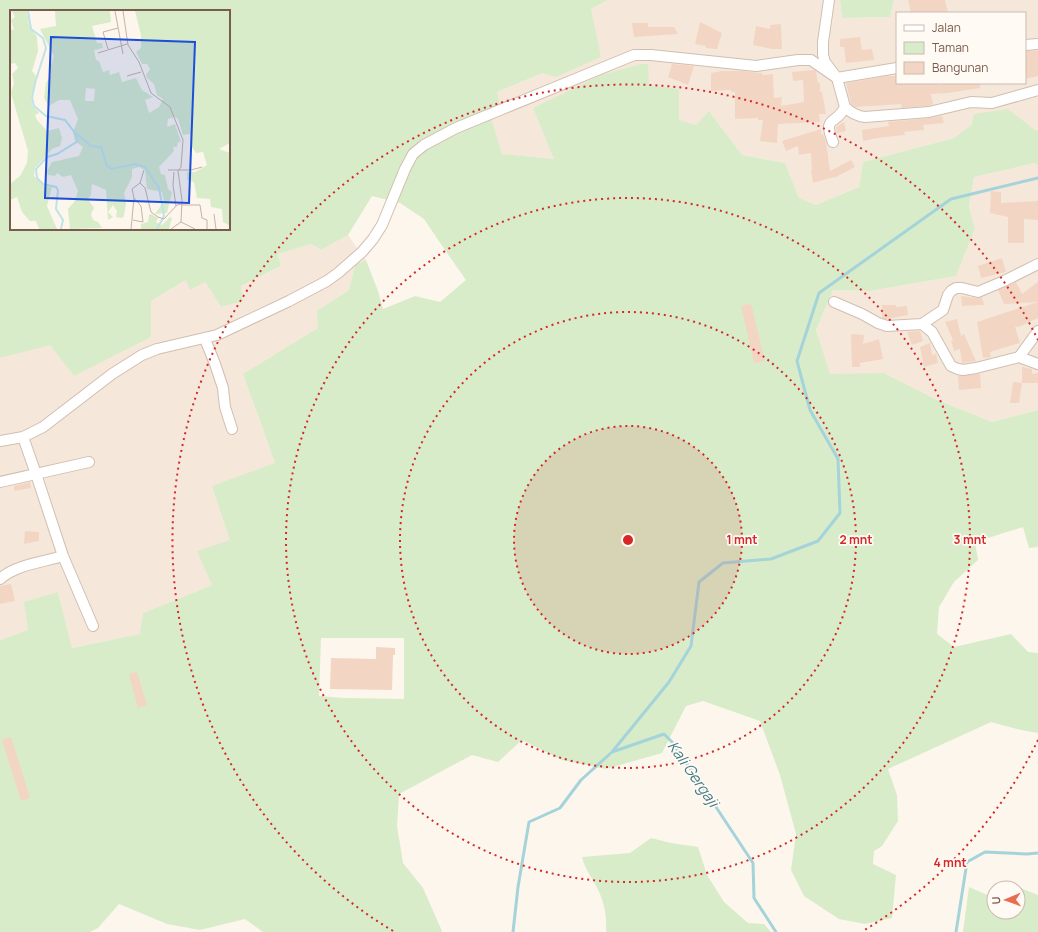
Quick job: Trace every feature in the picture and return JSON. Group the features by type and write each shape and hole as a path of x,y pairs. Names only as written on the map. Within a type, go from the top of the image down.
{"street":[{"path":"830,0 823,42 823,55 825,62 837,78 844,107 841,114 829,124 828,127 833,142"},
{"path":"1026,45 1038,44"},
{"path":"0,441 23,436 43,426 112,374 142,355 157,349 217,335 289,301 338,273 362,252 382,225 405,169 413,154 424,145 456,128 634,56 651,55 756,66 798,60 811,60 837,78 896,68"},
{"path":"844,107 858,117 929,112 971,102 992,103 1038,90"},
{"path":"834,302 887,326 922,324 943,310 948,295 956,288 978,292 1038,264"},
{"path":"922,324 932,332 951,366 958,369 969,370 1019,357 1038,364"},
{"path":"1019,357 1038,331"},
{"path":"205,339 223,388 225,407 232,429"},
{"path":"23,436 63,556 93,626"},
{"path":"0,482 89,462"},
{"path":"0,579 6,573 16,569 63,556"}],"shaded area":[{"path":"608,0 840,0 842,18 890,17 894,0 1038,0 1038,131 972,124 954,138 863,162 859,187 816,205 799,198 785,163 742,155 709,111 696,126 678,120 679,89 554,159 501,154 489,111 497,92 544,73 591,9"},
{"path":"1035,163 1038,166 1038,410 992,422 935,399 884,373 829,375 816,330 833,290 870,291 956,276 975,229 969,206 974,177"},
{"path":"348,235 366,260 355,265 349,290 318,311 319,328 243,374 275,463 230,540 212,585 143,613 141,634 72,648 58,592 28,630 0,640 0,358 50,344 74,376 151,301 186,280 205,282 221,307 243,301 241,286 281,266 278,254 311,244 321,250"}],"green space":[{"path":"0,0 608,0 591,9 601,57 556,77 543,73 497,92 500,106 489,111 502,154 554,159 533,108 601,75 641,64 648,64 649,85 679,89 679,120 696,125 709,111 742,155 785,163 799,198 816,205 859,187 863,162 954,138 972,124 974,114 1008,109 1038,131 1038,166 1035,163 974,177 969,206 975,229 956,276 870,291 833,290 816,330 830,374 884,373 935,399 992,422 1038,410 1038,547 1029,548 1023,527 975,542 978,560 954,582 939,607 937,634 954,647 1011,634 1028,652 1038,653 1038,733 991,722 888,769 897,795 898,821 882,846 874,851 873,864 896,875 892,918 865,924 839,919 804,896 791,870 796,834 780,775 760,721 703,701 686,706 662,753 606,769 562,760 522,740 498,762 472,755 399,794 397,826 403,863 423,888 442,931 441,932 263,932 245,919 200,930 167,924 119,904 98,928 90,932 0,932 0,640 28,630 24,602 58,592 72,648 140,634 143,613 212,585 197,551 230,540 212,486 275,463 243,374 318,328 317,311 349,290 355,265 366,260 383,309 415,296 440,302 466,280 424,219 400,203 372,196 348,235 321,250 311,244 278,254 281,266 241,286 243,301 221,307 205,282 190,290 186,280 151,301 151,337 74,376 50,345 0,358","holes":["321,638 404,638 404,699 319,696"]},
{"path":"840,0 894,0 890,17 842,18"},
{"path":"651,838 698,847 707,875 724,902 748,923 764,924 771,932 606,932 605,913 602,899 585,867 582,857 630,853"},
{"path":"969,887 986,894 986,920 1026,920 1026,890 1038,895 1038,932 963,932"}],"building":[{"path":"908,0 945,0 948,12 911,12"},
{"path":"700,22 722,33 717,49 706,48 706,46 695,44"},
{"path":"632,23 648,23 648,27 674,27 678,34 634,37"},
{"path":"781,24 782,49 772,49 753,45 756,26 770,29 770,25"},
{"path":"860,37 862,50 872,49 874,60 846,63 844,47 840,47 840,39"},
{"path":"1026,51 1038,51 1038,76 1026,79"},
{"path":"672,64 694,66 688,85 668,77"},
{"path":"721,71 742,71 762,73 762,75 773,74 774,98 782,97 781,106 804,102 803,80 793,81 792,72 816,71 818,83 820,83 820,92 822,92 826,114 819,114 820,122 778,124 777,143 760,141 763,120 758,120 758,118 735,119 735,92 731,92 731,90 711,91 711,73"},
{"path":"896,76 896,84 980,84 980,88 931,94 933,104 928,106 902,108 901,104 855,107 851,104 846,83"},
{"path":"942,116 944,123 923,125 924,130 904,132 905,135 863,141 862,130 889,126 888,122"},
{"path":"844,122 846,131 837,133 836,127"},
{"path":"821,129 821,134 823,134 826,142 830,171 851,160 855,167 834,178 813,183 811,153 799,155 798,146 786,151 782,141"},
{"path":"991,191 1001,192 1001,203 1038,201 1038,220 1024,219 1024,243 1008,243 1008,217 990,213"},
{"path":"1002,258 1006,272 981,278 978,266"},
{"path":"1016,282 1022,294 1038,282 1038,302 1004,304 998,290"},
{"path":"961,296 977,298 982,297 984,305 962,306"},
{"path":"1038,302 1038,318 1021,326 1015,327 1020,343 990,352 991,357 983,358 977,322"},
{"path":"751,304 765,361 754,363 741,306"},
{"path":"882,305 896,305 896,307 907,306 908,315 886,319 882,318"},
{"path":"957,319 961,336 964,334 976,361 962,363 960,349 954,351 951,341 953,340 945,322"},
{"path":"920,331 923,341 912,345 907,332"},
{"path":"851,334 864,335 863,344 879,339 883,359 860,363 860,367 852,367"},
{"path":"930,343 932,355 936,354 938,363 924,367 920,347"},
{"path":"1022,367 1032,369 1032,374 1038,373 1038,383 1022,383"},
{"path":"980,374 981,388 959,390 958,376"},
{"path":"1013,382 1022,383 1019,403 1010,403"},
{"path":"30,482 31,488 14,491 14,486"},
{"path":"25,531 39,532 39,541 24,544"},
{"path":"11,584 15,601 0,604 0,586"},
{"path":"376,647 395,648 395,655 393,655 392,690 330,689 331,658 376,659"},
{"path":"137,672 147,705 138,708 129,674"},
{"path":"11,737 30,798 21,801 2,740"}],"waterway":[{"path":"612,752 669,682 691,646 699,582 723,563 771,559 818,541 840,513 838,459 810,410 797,361 819,293 951,199 1038,178"},
{"name":"Kali Gergaji","path":"513,932 518,887 529,822 560,808 581,780 612,752 664,734 672,742 753,863 754,898 776,932"},
{"name":"Kali Gergaji","path":"956,932 967,862 985,852 1027,854 1038,853"}]}
